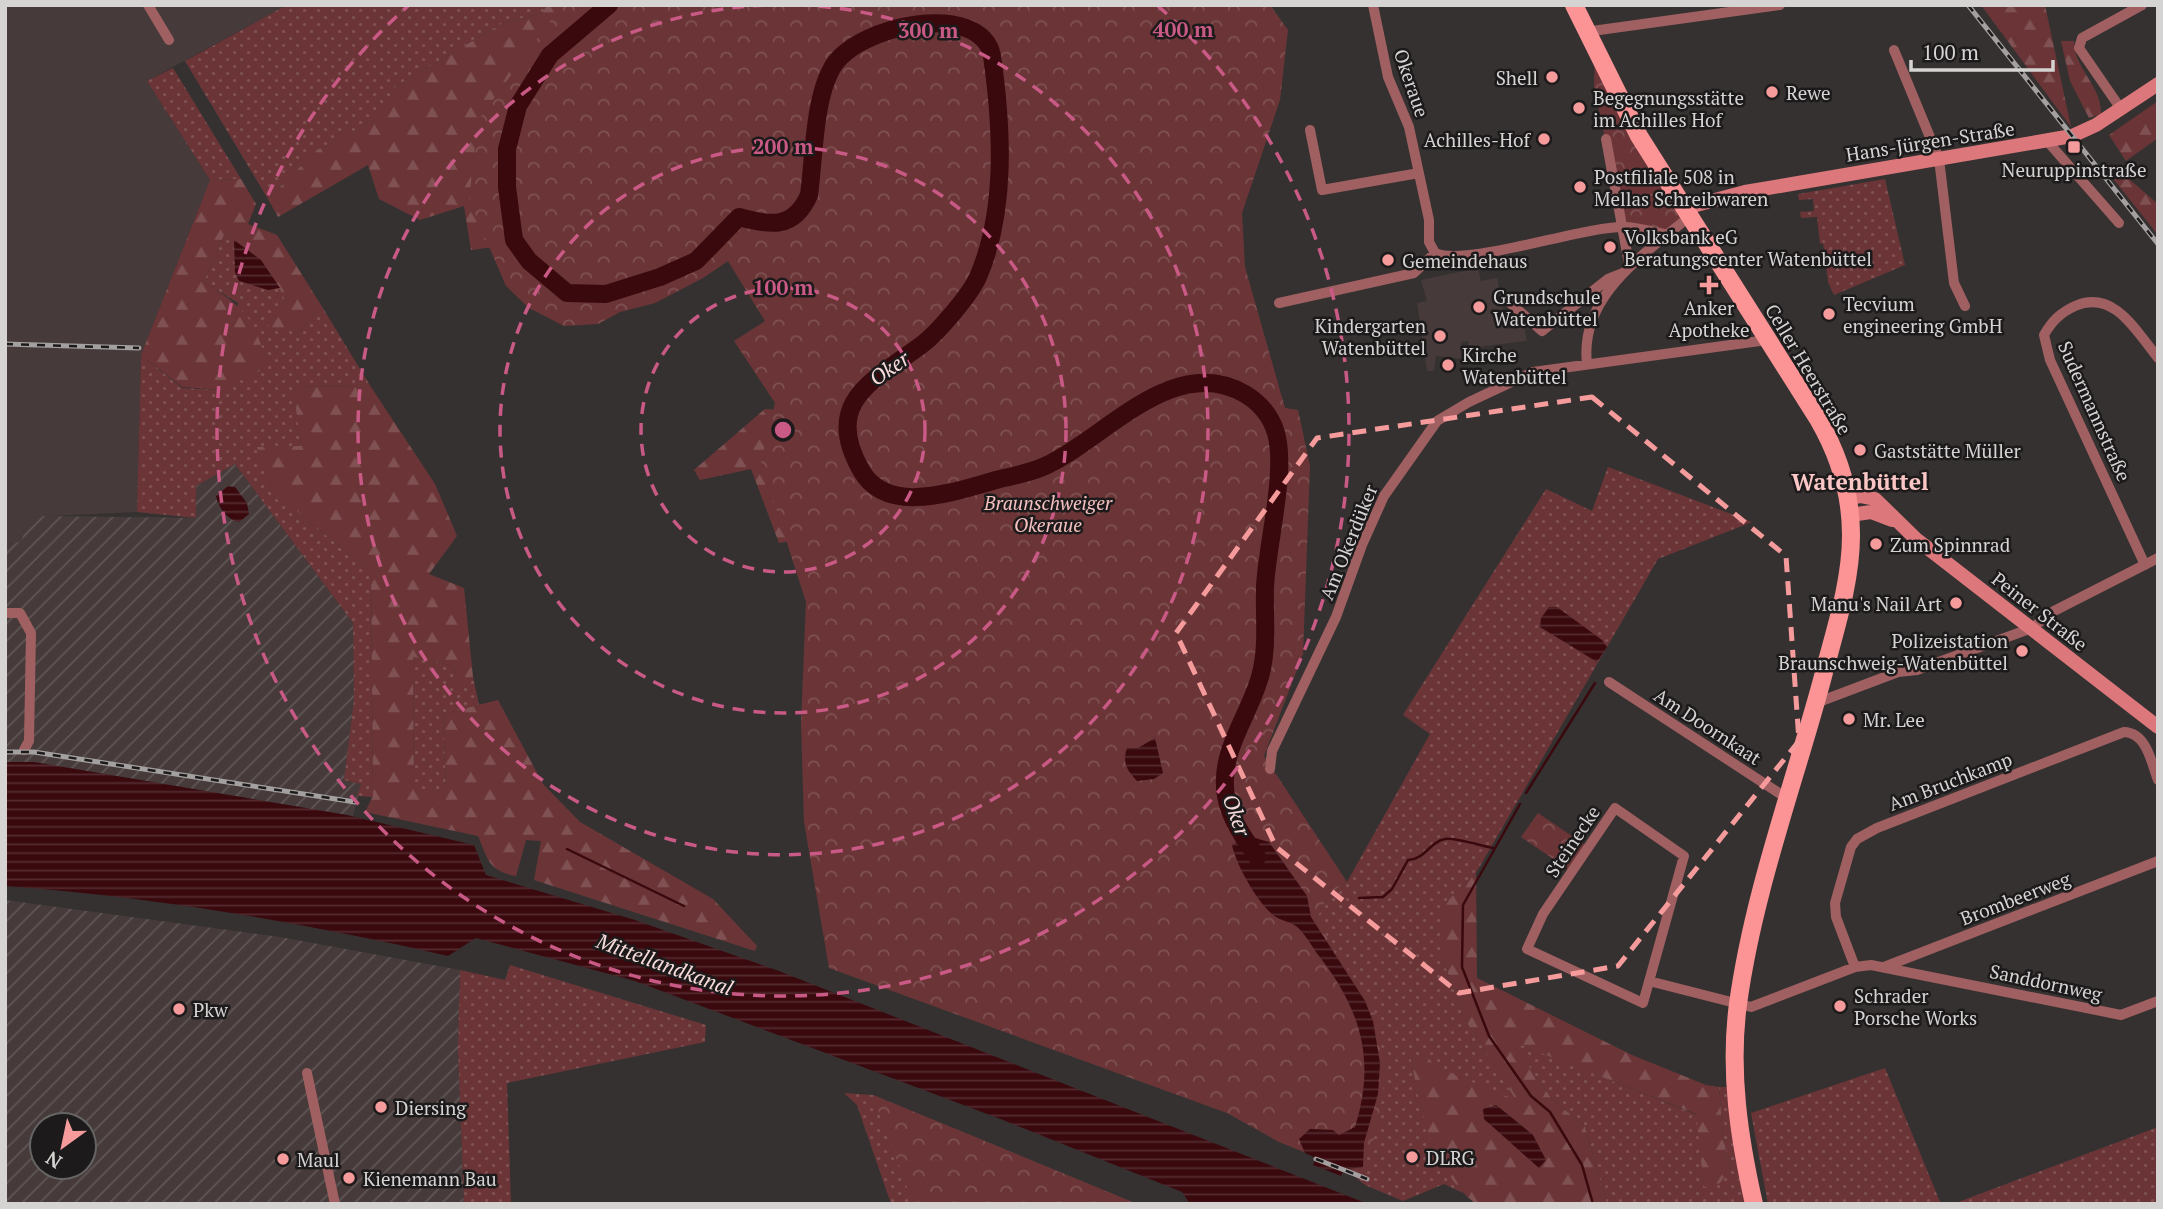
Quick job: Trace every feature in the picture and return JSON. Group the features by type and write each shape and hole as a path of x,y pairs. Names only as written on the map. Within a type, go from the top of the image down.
{"main road":[{"name":"Celler Heerstraße","path":"1574,5 1639,136 1830,440 1849,507 1846,581 1816,702 1749,943 1738,1005 1735,1084 1741,1144 1754,1204"},
{"name":"Hans-Jürgen-Straße","path":"1687,212 1739,193 2048,142 2080,133 2158,84"},
{"name":"Peiner Straße","path":"1849,507 1871,512 1899,524 2158,727"}],"street":[{"path":"148,5 169,40"},
{"name":"Okeraue","path":"1373,5 1388,77 1409,128 1429,242 1435,253"},
{"path":"1586,32 1780,5"},
{"path":"2121,109 2079,48 2081,38 2143,5"},
{"path":"1894,50 1939,159 1954,283 1965,306"},
{"path":"1310,130 1322,190 1419,173"},
{"path":"1606,139 1624,227 1628,268"},
{"path":"2048,142 2119,223"},
{"path":"1587,364 1585,348 1591,318 1598,304 1628,268 1668,234 1687,212"},
{"path":"1279,303 1414,273 1435,253 1444,256 1480,252 1624,227 1668,234"},
{"path":"1509,302 1542,331 1608,279 1628,268"},
{"name":"Sudermannstraße","path":"2145,565 2045,347 2044,335 2052,321 2080,304 2102,301 2116,309 2158,358"},
{"name":"Am Okerdüker","path":"1270,769 1272,751 1336,617 1362,545 1384,496 1429,432 1451,411 1533,372 1767,340"},
{"path":"1816,702 1898,672 1917,670 2032,628 2054,611 2158,558"},
{"path":"5,613 20,613 31,633 29,741 24,750"},
{"name":"Am Doornkaat","path":"1609,682 1788,799"},
{"name":"Am Bruchkamp","path":"1855,967 1836,917 1835,903 1851,847 1857,839 1877,828 2124,732 2132,732 2142,741 2158,780"},
{"name":"Steinecke","path":"1615,808 1684,856 1649,981 1643,1003 1527,949 1543,915 1615,808"},
{"name":"Brombeerweg","path":"1884,967 2158,861"},
{"path":"1921,952 1925,975"},
{"name":"Sanddornweg","path":"1738,1005 1760,1005 1855,967 1884,967 2121,1015 2158,1001"},
{"path":"1649,981 1738,1005"},
{"path":"307,1073 335,1204"}],"highlighted area":[{"path":"1592,397 1786,556 1799,741 1618,966 1459,993 1276,847 1176,633 1317,438"}],"shaded area":[{"path":"5,5 287,5 147,81 210,180 141,355 137,512 49,516 196,518 354,700 344,780 361,784 353,816 33,762 37,516 30,517 21,541 5,546"},
{"name":"Grundschule Watenbüttel","path":"1478,268 1481,281 1497,278 1507,329 1524,326 1527,341 1469,348 1468,341 1461,342 1462,359 1436,356 1434,371 1427,371 1417,303 1427,301 1421,280"},
{"path":"235,464 353,623 354,700 344,780 361,784 353,816 34,762 5,762 5,546 21,541 30,516 196,518 196,486"},
{"path":"5,900 280,937 460,970 458,1049 464,1204 5,1204"}],"green space":[{"path":"287,5 547,5 542,13 501,24 395,87 379,118 317,150 268,199 185,61"},
{"path":"547,5 593,5 501,246 471,250 464,206 420,220 379,199 368,165 278,217 268,199 317,150 378,118 395,87 501,24 542,13"},
{"name":"Braunschweiger Okeraue","path":"562,5 1270,5 1288,30 1280,100 1242,213 1245,267 1285,408 1298,410 1310,466 1303,654 1264,756 1347,882 1330,893 1316,919 1375,1012 1385,1066 1383,1095 1373,1144 1363,1167 1346,1169 1279,1142 1227,1113 829,968 804,822 801,723 806,602 761,462 775,403 734,341 765,321 728,261 703,278 655,303 620,312 598,324 564,326 529,308 506,286 469,200 478,120"},
{"path":"1981,5 2045,5 2071,127"},
{"path":"2061,41 2074,41 2078,60 2097,95 2101,114 2089,118 2070,81"},
{"path":"1595,51 1690,216 1668,235 1624,227 1594,87"},
{"path":"173,68 241,179 210,180 147,81"},
{"path":"2158,101 2158,138 2126,161 2109,135"},
{"path":"2115,167 2158,204 2158,235 2107,171"},
{"path":"241,179 256,204 248,224 277,235 321,305 298,332 269,327 266,315 287,305 280,289 268,290 239,281 235,272 234,240 224,235 204,282 239,307 246,316 258,337 267,367 222,390 182,387 141,355 210,180"},
{"path":"1885,179 1905,265 1834,295 1828,282 1817,217 1801,218 1800,212 1814,211 1813,199 1799,200 1798,194"},
{"path":"224,235 234,240 280,288 298,332 321,305 371,387 294,386 301,447 258,448 267,479 303,517 371,571 373,797 357,796 361,784 344,780 354,700 353,623 235,464 196,486 196,518 137,512 141,355 182,388 222,390 238,303 204,282"},
{"path":"293,386 371,387 435,484 457,536 429,574 464,588 473,677 457,686 455,666 413,657 414,791 446,789 443,714 498,700 543,784 580,822 713,899 757,946 755,951 534,880 541,841 526,840 516,876 500,871 490,863 478,836 365,812 373,796 371,571 303,517 267,479 257,447 301,446"},
{"path":"765,409 790,411 806,539 779,543 751,469 700,480 694,470"},
{"path":"1608,467 1752,522 1658,559 1476,873 1441,907 1441,954 1464,1018 1517,1101 1411,1059 1428,1129 1442,1159 1463,1193 1444,1184 1403,1201 1365,1185 1346,1169 1363,1166 1316,919 1330,893 1347,882 1430,734 1403,715 1546,489 1592,511"},
{"path":"413,657 455,666 457,685 473,677 479,705 443,714 446,790 414,792"},
{"path":"1538,813 1585,845 1568,869 1521,837"},
{"path":"1476,873 1477,978 1632,1055 1706,1085 1719,1087 1723,1137 1730,1168 1720,1183 1704,1187 1696,1114 1511,1041 1551,1098 1585,1127 1607,1204 1476,1204 1461,1190 1448,1174 1430,1138 1411,1059 1426,1054 1435,1067 1516,1100 1464,1018 1441,954 1441,907","holes":["1496,1105 1533,1135 1516,1146 1485,1120"]},
{"path":"510,965 706,1025 705,1042 507,1083 511,1204 464,1204 458,1049 460,970 505,980"},
{"path":"1510,1040 1697,1115 1704,1186 1730,1168 1723,1137 1719,1087 1728,1087 1748,1204 1607,1204 1585,1127 1551,1098"},
{"path":"1885,1068 1941,1204 1768,1204 1751,1113"},
{"path":"844,1093 873,1095 1137,1204 891,1204 857,1105"},
{"path":"873,1095 1137,1204 913,1204"},
{"path":"2158,1127 2158,1204 1953,1204"}],"water":[{"path":"234,240 261,260 280,288 268,290 239,281 235,272"},
{"path":"228,486 235,487 247,503 249,514 239,522 227,516 217,500 216,496"},
{"path":"1549,607 1557,607 1602,640 1607,647 1597,662 1540,627 1541,618"},
{"path":"1155,738 1163,773 1154,779 1137,781 1126,766 1127,748 1138,748"},
{"name":"Mittellandkanal","path":"5,762 34,762 347,815 474,845 486,875 635,920 779,971 1368,1204 1190,1204 1182,1192 1003,1120 635,981 476,938 448,956 228,912 5,886"},
{"path":"1248,836 1269,842 1307,896 1311,917 1365,1001 1373,1021 1380,1063 1378,1094 1364,1143 1363,1167 1344,1170 1341,1176 1313,1165 1316,1158 1305,1153 1299,1139 1310,1129 1333,1130 1339,1135 1355,1127 1364,1080 1361,1037 1345,996 1305,936 1292,923 1269,912 1249,884 1232,845"},
{"path":"1496,1105 1533,1135 1546,1160 1539,1168 1484,1119 1483,1109"}],"waterway":[{"name":"Oker","path":"609,5 550,55 518,106 507,149 507,187 514,240 529,261 567,293 606,294 660,277 696,261 739,217 771,223 789,219 796,214 809,195 818,112 826,81 832,68 846,53 866,40 917,24 943,24 966,28 983,39 992,56 1000,139 998,196 987,251 974,285 946,322 860,394 851,409 847,426 850,446 861,470 873,484 887,493 923,497 962,490 1039,468 1068,453 1140,404 1166,391 1192,384 1218,384 1245,394 1260,406 1271,421 1279,449 1278,488 1266,570 1264,652 1256,688 1231,748 1225,779 1231,813 1257,857"},
{"path":"1526,793 1595,683"},
{"path":"1520,804 1463,905 1462,967 1489,1036 1531,1096 1550,1112 1582,1165 1593,1204"},
{"path":"1359,898 1383,897 1392,889 1408,860 1419,857 1435,843 1445,839 1493,848"},
{"path":"567,849 684,906"}],"railway":[{"path":"1968,5 2158,244"},
{"path":"5,344 139,348"},
{"path":"5,752 34,752 355,802"},
{"path":"1316,1159 1367,1179"}],"place":[{"name":"Shell","path":"1552,77"},
{"name":"Rewe","path":"1772,92"},
{"name":"Begegnungsstätte im Achilles Hof","path":"1579,108"},
{"name":"Achilles-Hof","path":"1544,139"},
{"name":"Neuruppinstraße","path":"2074,147"},
{"name":"Postfiliale 508 in Mellas Schreibwaren","path":"1580,187"},
{"name":"Volksbank eG Beratungscenter Watenbüttel","path":"1610,247"},
{"name":"Gemeindehaus","path":"1388,260"},
{"name":"Anker Apotheke","path":"1709,285"},
{"name":"Grundschule Watenbüttel","path":"1479,307"},
{"name":"Tecvium engineering GmbH","path":"1829,314"},
{"name":"Kindergarten Watenbüttel","path":"1440,336"},
{"name":"Kirche Watenbüttel","path":"1448,365"},
{"name":"Gaststätte Müller","path":"1860,450"},
{"name":"Zum Spinnrad","path":"1876,544"},
{"name":"Manu's Nail Art","path":"1956,603"},
{"name":"Polizeistation Braunschweig-Watenbüttel","path":"2022,651"},
{"name":"Mr. Lee","path":"1849,719"},
{"name":"Schrader Porsche Works","path":"1840,1006"},
{"name":"Pkw","path":"179,1009"},
{"name":"Diersing","path":"381,1107"},
{"name":"DLRG","path":"1412,1157"},
{"name":"Maul","path":"283,1159"},
{"name":"Kienemann Bau","path":"349,1178"}],"district":[{"name":"Watenbüttel","path":"1860,481"}]}
